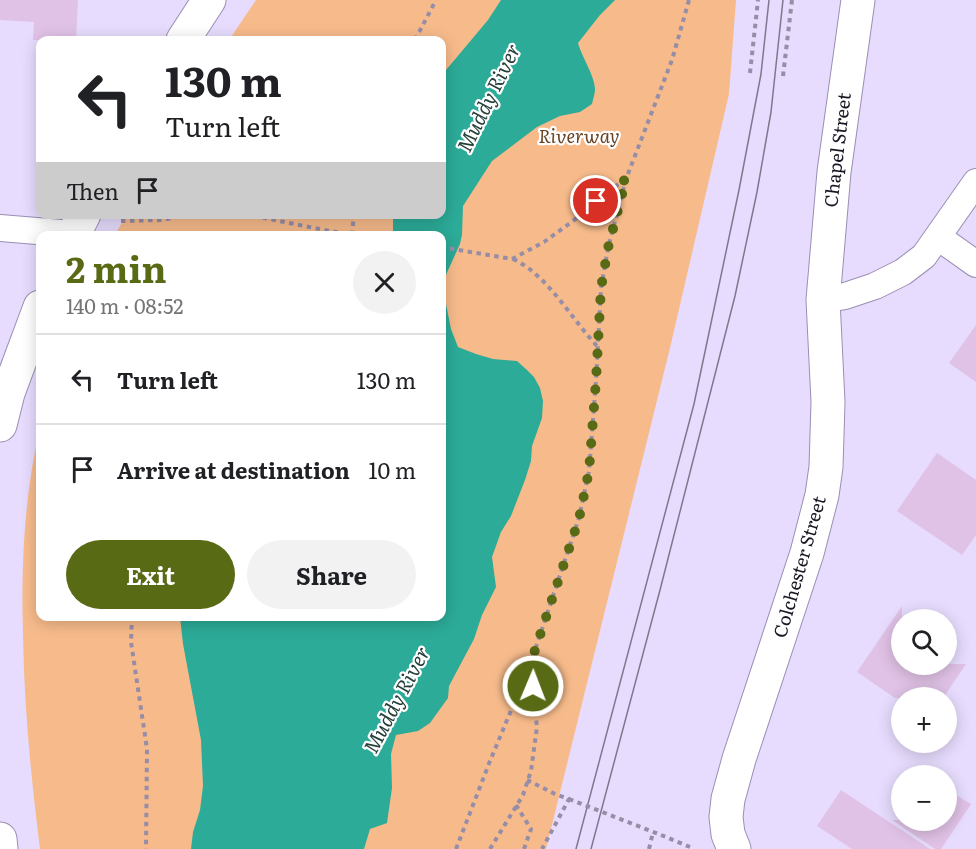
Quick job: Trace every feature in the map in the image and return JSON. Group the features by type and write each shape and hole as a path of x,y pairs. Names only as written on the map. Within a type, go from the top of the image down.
{"main road":[{"path":"186,36 209,0"},
{"name":"Chapel Street","path":"823,300 834,172 858,0"},
{"name":"Colchester Street","path":"734,849 727,826 728,799 807,553 825,477 828,402 823,300"},
{"path":"0,425 8,393 36,318"},
{"path":"0,839 1,849"}],"street":[{"path":"823,300 845,297 875,286 903,272 924,256 976,182"},
{"path":"0,228 77,228"},
{"path":"938,237 976,264"}],"path":[{"path":"417,36 436,0"},
{"path":"456,849 530,665 579,519 592,437 601,288 606,258 626,179 672,60 689,0"},
{"path":"750,73 758,0"},
{"path":"783,76 792,0"},
{"path":"512,259 544,242 626,179"},
{"path":"121,221 168,219"},
{"path":"270,219 332,231"},
{"path":"446,248 512,259 524,264 598,347"},
{"path":"132,621 131,642 147,749 146,849"},
{"path":"490,849 523,795 531,771 537,727 530,665"},
{"path":"527,780 555,794 690,848"},
{"path":"542,849 569,799"},
{"path":"516,805 531,829 524,849"},
{"path":"649,849 653,832"}],"green space":[{"name":"Riverway","path":"256,0 736,0 729,94 670,348 546,849 40,849 26,715 23,608 23,556 27,505 36,449 36,621 446,621 446,231 117,231 124,219 446,219 446,36 232,36"}],"water":[{"name":"Muddy River","path":"501,0 615,0 578,43 594,84 592,104 580,112 560,116 537,127 492,161 463,206 460,244 446,275 446,231 393,231 393,219 446,219 446,70 488,20"},
{"name":"Muddy River","path":"446,304 451,329 458,347 493,359 517,361 534,377 543,401 542,418 532,446 531,461 525,480 492,557 496,587 482,615 474,639 449,686 448,698 430,723 418,731 396,735 391,754 392,788 387,823 370,829 364,849 191,849 203,786 201,740 180,621 446,621"}],"building":[{"path":"0,0 78,0 76,36 36,36 36,40 33,40 34,22 0,20"},
{"path":"976,325 976,382 949,363"},
{"path":"937,453 976,480 976,535 962,555 897,511"},
{"path":"891,622 891,675 957,675 957,664 966,664 950,687 891,687 891,695 857,672"},
{"path":"841,790 891,823 891,831 903,831 930,849 852,849 817,826"},
{"path":"957,796 971,804 957,825"},
{"path":"908,831 953,831 941,849 935,849"}],"tram line":[{"path":"576,849 694,404 761,74 769,0"},
{"path":"591,849 735,296 771,112 783,0"}],"route":[{"path":"533,686 530,665 579,519 589,471 601,288 608,248 626,179 596,201"}]}
